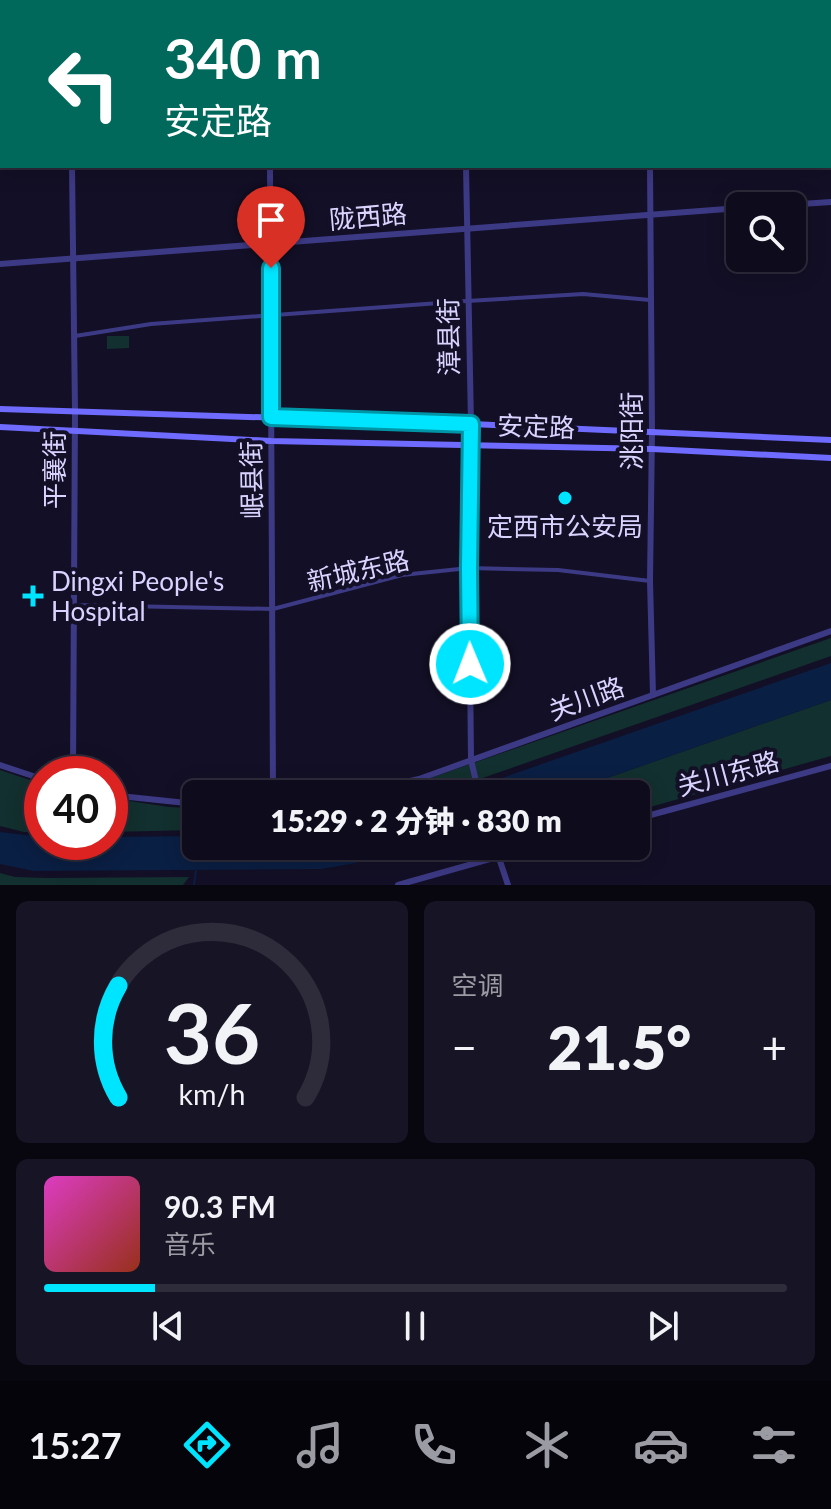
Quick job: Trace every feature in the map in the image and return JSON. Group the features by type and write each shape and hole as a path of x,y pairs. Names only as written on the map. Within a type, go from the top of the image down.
{"main road":[{"name":"安定路","path":"0,409 471,424 831,440"},
{"name":"安定路","path":"0,427 271,441 652,449 831,458"}],"street":[{"name":"平襄街","path":"72,168 75,411 73,756"},
{"name":"岷县街","path":"270,168 273,780"},
{"name":"漳县街","path":"466,168 471,424 471,760 475,780"},
{"name":"洮阳街","path":"650,168 653,695"},
{"path":"806,204 831,202"},
{"name":"陇西路","path":"0,264 726,209"},
{"path":"74,336 151,324 467,301 583,294 650,300"},
{"name":"新城东路","path":"74,605 273,609 402,575 469,568 558,570 650,581"},
{"name":"关川路","path":"415,780 831,631"},
{"path":"0,765 24,773"},
{"name":"关川东路","path":"650,815 831,766"},
{"path":"128,797 182,803"},
{"path":"398,885 485,860"},
{"path":"500,860 508,885"}],"green space":[{"path":"107,336 129,336 129,348 107,349"},
{"path":"831,638 831,656 477,780 425,780"},
{"path":"831,700 831,756 650,807 650,780 601,780"},
{"path":"0,770 24,778 24,832 0,826"},
{"path":"128,801 182,807 182,830 128,832"},
{"path":"0,873 46,878 189,877 183,885 0,885"}],"water":[{"path":"831,663 831,700 601,780 496,780"},
{"path":"0,832 24,835 24,860 128,860 128,837 182,836 182,860 368,860 321,869 34,871 0,864"}],"waterway":[{"path":"194,885 196,870"}],"place":[{"name":"定西市公安局","path":"565,498"},
{"name":"Dingxi People's Hospital","path":"33,596"}],"route":[{"path":"271,268 271,417 471,424 470,664"}]}
